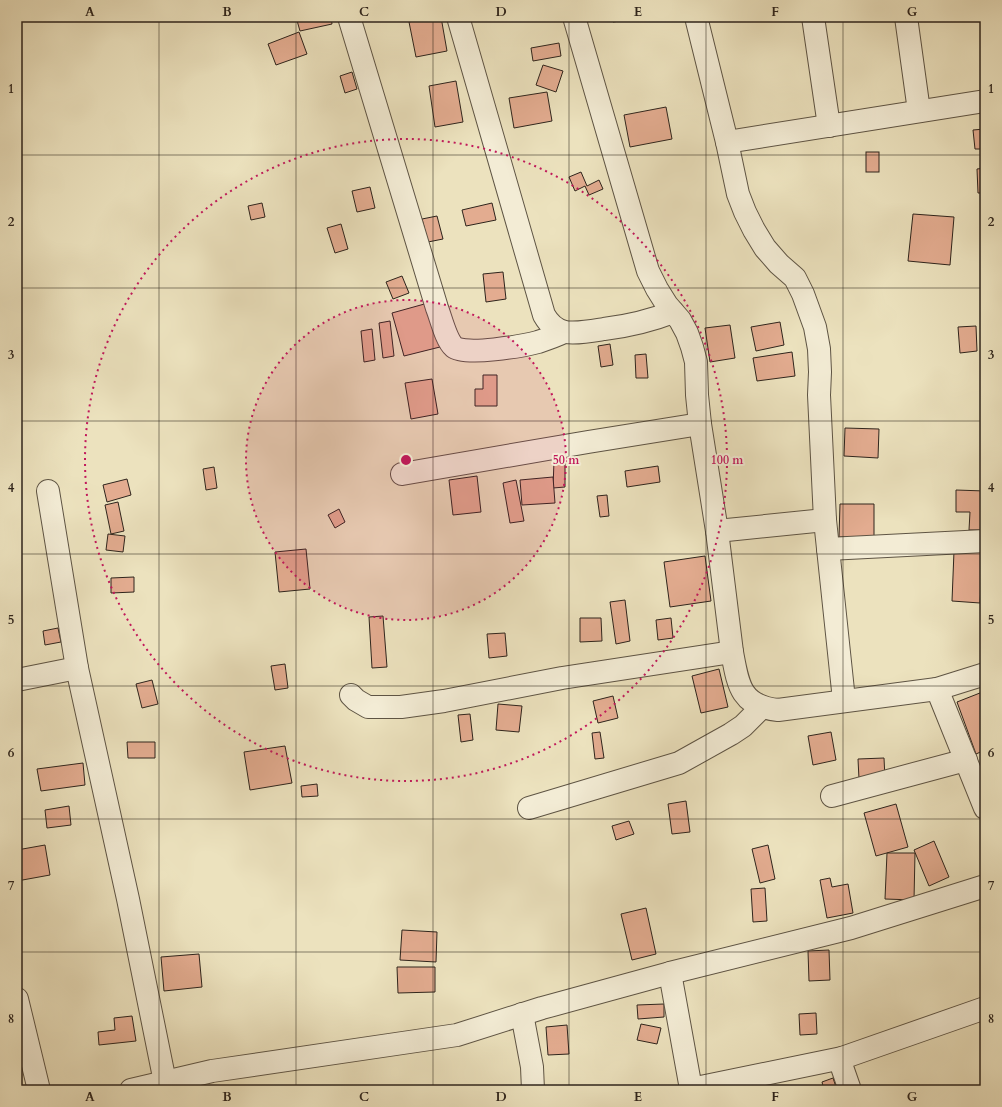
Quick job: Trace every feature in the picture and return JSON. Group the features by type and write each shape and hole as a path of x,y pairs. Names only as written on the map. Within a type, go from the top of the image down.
{"street":[{"path":"349,17 437,308 450,342 458,350 468,352 520,346 538,342 564,332 588,332 636,324 673,312"},
{"path":"458,17 544,315 552,325 564,332"},
{"path":"574,17 648,271 657,289 680,320 692,347 696,362 700,424 717,531 732,652 735,669 742,692 748,699 762,707 766,709 778,710 844,700 937,689 985,674"},
{"path":"696,17 727,142 738,194 745,212 765,248 779,264 795,278 803,294 815,327 819,349 820,372 818,396 825,520 844,700"},
{"path":"813,17 829,126"},
{"path":"906,17 919,111"},
{"path":"727,142 985,100"},
{"path":"402,474 700,424"},
{"path":"48,491 77,668 128,899 165,1082"},
{"path":"717,531 825,520"},
{"path":"828,549 985,541"},
{"path":"351,695 356,700 368,707 401,707 444,701 562,678 732,652"},
{"path":"17,680 77,668"},
{"path":"937,689 985,808"},
{"path":"529,808 679,763 743,726 762,707"},
{"path":"832,796 966,760"},
{"path":"131,1090 212,1071 457,1035 522,1014 670,973 851,928 985,886"},
{"path":"670,973 691,1089 842,1058 985,1008"},
{"path":"17,999 39,1090"},
{"path":"522,1014 532,1067 533,1090"},
{"path":"842,1058 842,1068 850,1090"}],"building":[{"path":"296,17 331,17 332,24 300,31"},
{"path":"431,17 441,17 447,51 416,57 409,22"},
{"path":"612,17 633,17 633,19 613,22"},
{"path":"299,32 307,54 276,65 268,44"},
{"path":"559,43 561,56 533,61 531,48"},
{"path":"543,65 563,71 556,92 536,85"},
{"path":"352,72 357,89 345,93 340,76"},
{"path":"456,81 463,122 435,127 429,86"},
{"path":"547,92 552,121 514,128 509,98"},
{"path":"666,107 672,139 630,147 624,115"},
{"path":"985,129 985,149 975,149 973,130"},
{"path":"866,152 879,152 879,172 866,172"},
{"path":"985,168 985,193 978,193 977,169"},
{"path":"581,172 587,186 599,180 603,189 589,195 585,186 575,191 569,177"},
{"path":"370,187 375,208 357,212 352,191"},
{"path":"262,203 265,217 251,220 248,206"},
{"path":"492,203 496,220 466,226 462,210"},
{"path":"913,214 954,217 950,265 908,261"},
{"path":"437,216 443,239 428,242 422,219"},
{"path":"341,224 348,249 335,253 327,228"},
{"path":"503,272 506,299 486,302 483,274"},
{"path":"402,276 409,293 393,299 386,282"},
{"path":"428,303 440,347 404,356 392,313"},
{"path":"390,321 394,356 383,358 379,323"},
{"path":"780,322 784,345 756,351 751,327"},
{"path":"730,325 735,358 710,362 705,328"},
{"path":"976,326 977,351 960,353 958,327"},
{"path":"372,329 375,360 364,362 361,331"},
{"path":"610,344 613,365 601,367 598,346"},
{"path":"792,352 795,376 757,381 753,358"},
{"path":"646,354 648,378 636,378 635,355"},
{"path":"483,375 497,375 497,406 475,406 475,389 483,389"},
{"path":"432,379 438,414 411,419 405,383"},
{"path":"845,428 879,429 878,458 844,456"},
{"path":"554,461 565,461 565,487 553,488"},
{"path":"658,466 660,482 627,487 625,471"},
{"path":"214,467 217,488 206,490 203,469"},
{"path":"477,476 481,512 453,515 449,480"},
{"path":"553,477 555,503 522,505 520,480"},
{"path":"127,479 131,495 107,502 103,485"},
{"path":"516,480 524,521 510,523 503,483"},
{"path":"956,490 985,491 985,530 969,530 970,512 956,512"},
{"path":"607,495 609,516 600,517 597,496"},
{"path":"118,502 124,531 111,534 105,505"},
{"path":"840,504 874,504 874,537 839,537"},
{"path":"339,509 345,522 335,528 328,515"},
{"path":"108,534 125,536 123,552 106,550"},
{"path":"306,549 310,589 279,592 275,552"},
{"path":"954,551 983,552 980,603 952,601"},
{"path":"705,556 711,601 670,607 664,562"},
{"path":"134,577 134,592 111,593 111,578"},
{"path":"625,600 630,641 616,644 610,602"},
{"path":"383,616 387,667 372,668 369,617"},
{"path":"580,618 601,618 602,641 580,642"},
{"path":"671,618 673,638 658,640 656,620"},
{"path":"58,628 61,642 45,645 43,631"},
{"path":"505,633 507,656 489,658 487,634"},
{"path":"285,664 288,688 275,690 271,666"},
{"path":"719,669 728,707 701,713 692,676"},
{"path":"152,680 158,704 142,708 136,684"},
{"path":"985,691 985,750 976,754 957,702"},
{"path":"613,696 618,718 598,723 593,701"},
{"path":"498,704 522,706 519,732 496,730"},
{"path":"470,714 473,740 461,742 458,715"},
{"path":"600,732 604,758 595,759 592,733"},
{"path":"831,732 836,760 813,765 808,736"},
{"path":"127,742 155,742 155,758 128,758"},
{"path":"285,746 292,783 250,790 244,752"},
{"path":"884,758 885,778 859,779 858,759"},
{"path":"83,763 85,785 41,791 37,769"},
{"path":"317,784 318,796 302,797 301,786"},
{"path":"686,801 690,832 672,834 668,804"},
{"path":"896,804 908,847 876,856 864,813"},
{"path":"69,806 71,825 47,828 45,810"},
{"path":"629,821 634,834 616,840 612,826"},
{"path":"934,841 949,877 929,886 914,850"},
{"path":"45,845 50,875 17,881 17,850"},
{"path":"768,845 775,879 760,883 752,849"},
{"path":"887,853 915,853 914,900 885,899"},
{"path":"830,878 832,887 848,884 853,913 827,918 820,880"},
{"path":"765,888 767,921 753,922 751,889"},
{"path":"646,908 656,954 632,960 621,914"},
{"path":"402,930 437,932 436,962 400,960"},
{"path":"829,950 830,980 809,981 808,951"},
{"path":"199,954 202,987 164,991 161,957"},
{"path":"397,967 435,967 435,992 398,993"},
{"path":"664,1004 664,1017 638,1019 637,1005"},
{"path":"816,1013 817,1034 800,1035 799,1014"},
{"path":"132,1016 136,1041 99,1045 98,1032 115,1030 114,1018"},
{"path":"641,1024 661,1028 657,1044 637,1040"},
{"path":"567,1025 569,1054 548,1055 546,1027"},
{"path":"833,1078 837,1090 824,1090 822,1082"}]}
